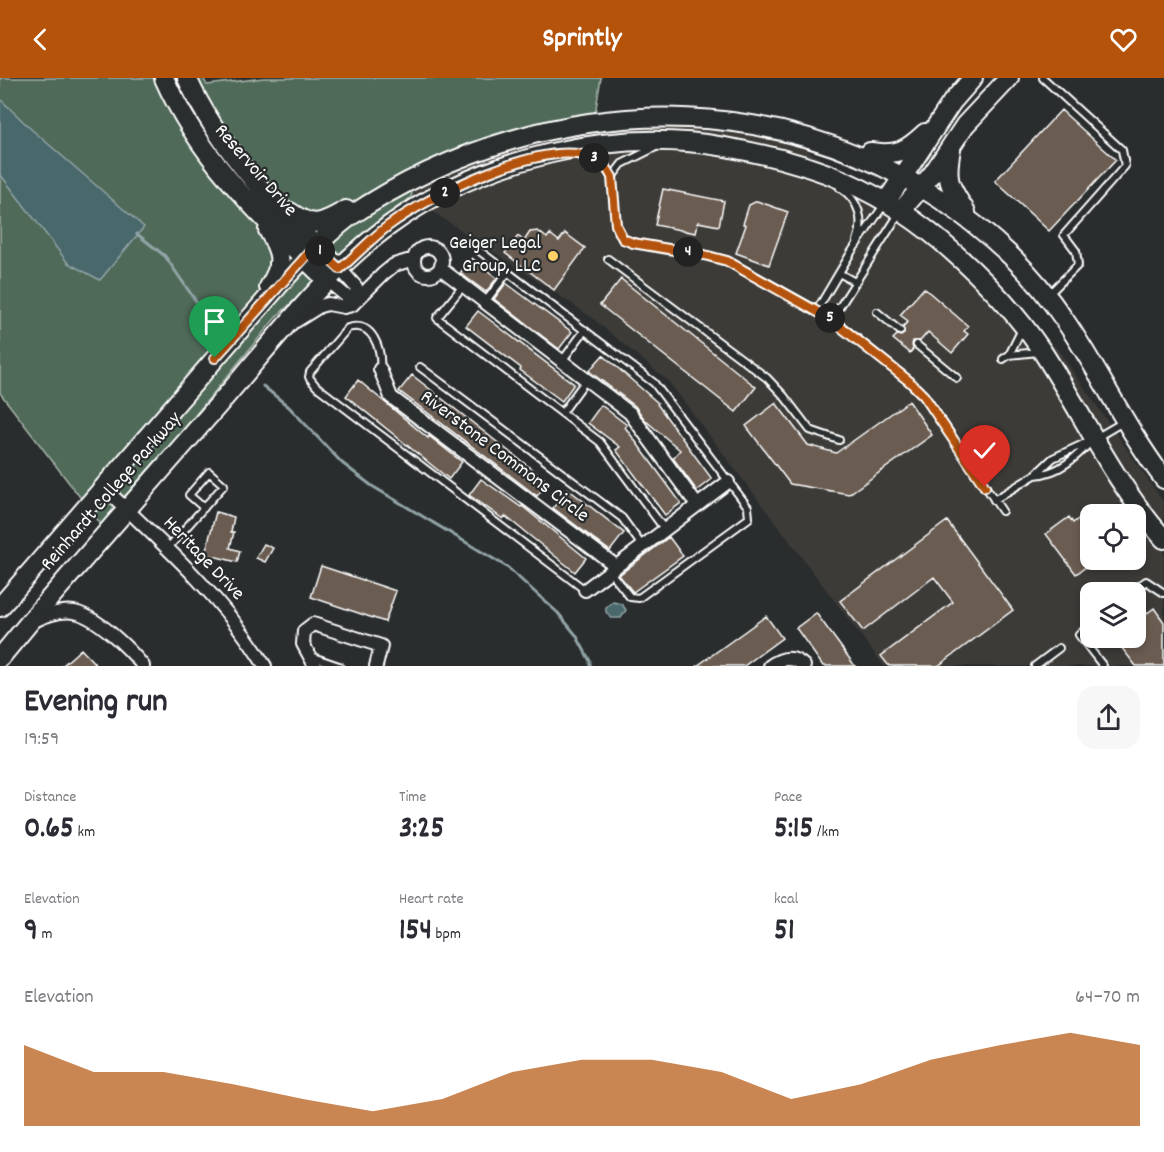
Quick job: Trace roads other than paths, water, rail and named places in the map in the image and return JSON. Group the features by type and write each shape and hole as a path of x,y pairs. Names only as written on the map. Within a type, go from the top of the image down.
{"street":[{"name":"Reservoir Drive","path":"164,78 199,142 235,189 258,213 310,252 334,275"},
{"name":"Reservoir Drive","path":"187,78 219,135 310,252"},
{"path":"894,207 905,175 944,115 973,78"},
{"path":"894,207 922,186 952,142 978,110 1009,78"},
{"name":"Reinhardt College Parkway","path":"0,607 253,315 310,252 346,219 393,186 461,149 516,129 563,118 621,110 688,110 745,117 794,128 855,150 905,175 953,207 1012,256 1048,295 1076,334 1126,420 1164,479"},
{"path":"855,150 883,154 896,153 910,147 944,115"},
{"name":"Reinhardt College Parkway","path":"0,658 284,329 334,275 388,226 414,209 466,182 521,161 552,153 612,143 667,141 707,144 775,156 839,177 894,207 952,250 999,296 1042,351 1130,496 1164,539"},
{"path":"952,142 948,169 949,185 971,222"},
{"path":"269,198 306,222 317,224 393,186"},
{"path":"253,315 275,278 280,263 279,248 258,213"},
{"path":"432,247 441,256 440,268 429,275 423,274 414,266 414,259 420,249 432,247"},
{"path":"284,329 320,306 328,304 345,308 352,305 394,265 414,259"},
{"path":"440,268 630,413 697,505"},
{"path":"334,275 356,287 358,298"},
{"name":"Riverstone Commons Circle","path":"381,369 391,397 613,569"},
{"path":"585,590 728,482"},
{"name":"Heritage Drive","path":"103,486 224,608 248,638 265,666"},
{"path":"27,624 46,615 77,613 114,635 142,666"},
{"path":"312,661 303,644 304,631 313,624 381,646 376,666"},
{"path":"770,666 778,660 790,658 804,666"}],"lane":[{"path":"1043,78 1122,150 1125,166 1064,235 1076,251 1078,265 1048,295"},
{"path":"612,177 616,169 629,159 667,141"},
{"path":"552,153 592,157 604,165 612,177 616,225 623,239 633,243 727,261 817,310 909,381 924,396 1002,511"},
{"path":"807,165 845,191 860,211 860,233 852,251"},
{"path":"817,310 852,251 876,219 894,207"},
{"path":"832,320 855,282 894,207"},
{"path":"481,252 654,383 748,507 748,518 639,598 630,597 613,569"},
{"path":"608,259 767,378 810,430 839,440"},
{"path":"485,303 508,272"},
{"path":"839,273 855,282"},
{"path":"463,286 437,318 600,442 665,530"},
{"path":"877,312 900,331"},
{"path":"381,369 382,355 376,341 360,326 354,326 348,328 310,372 309,377 316,386 585,590"},
{"path":"1023,326 1006,357 1042,351"},
{"path":"562,361 585,330"},
{"path":"917,345 957,378"},
{"path":"420,367 622,518 643,547"},
{"path":"562,413 586,380"},
{"path":"994,500 1035,475 1053,458 1094,439 1126,420"},
{"path":"1035,475 1052,473 1066,465 1094,439"},
{"path":"167,550 204,508 224,485 209,472 189,495 204,508"},
{"path":"1145,582 1164,593"},
{"path":"1035,666 1059,648"},
{"path":"1090,648 1103,666"},
{"path":"312,661 339,666"}],"water":[{"path":"0,99 31,129 144,227 100,280 68,263 0,174"},
{"path":"613,602 622,604 626,610 621,618 611,618 606,612 606,608"}],"waterway":[{"path":"137,234 165,256 217,332"},
{"path":"263,386 289,407 342,463 372,486 507,567 558,613 576,635 590,661 590,666"}],"place":[{"name":"Geiger Legal Group, LLC","path":"553,256"}]}
